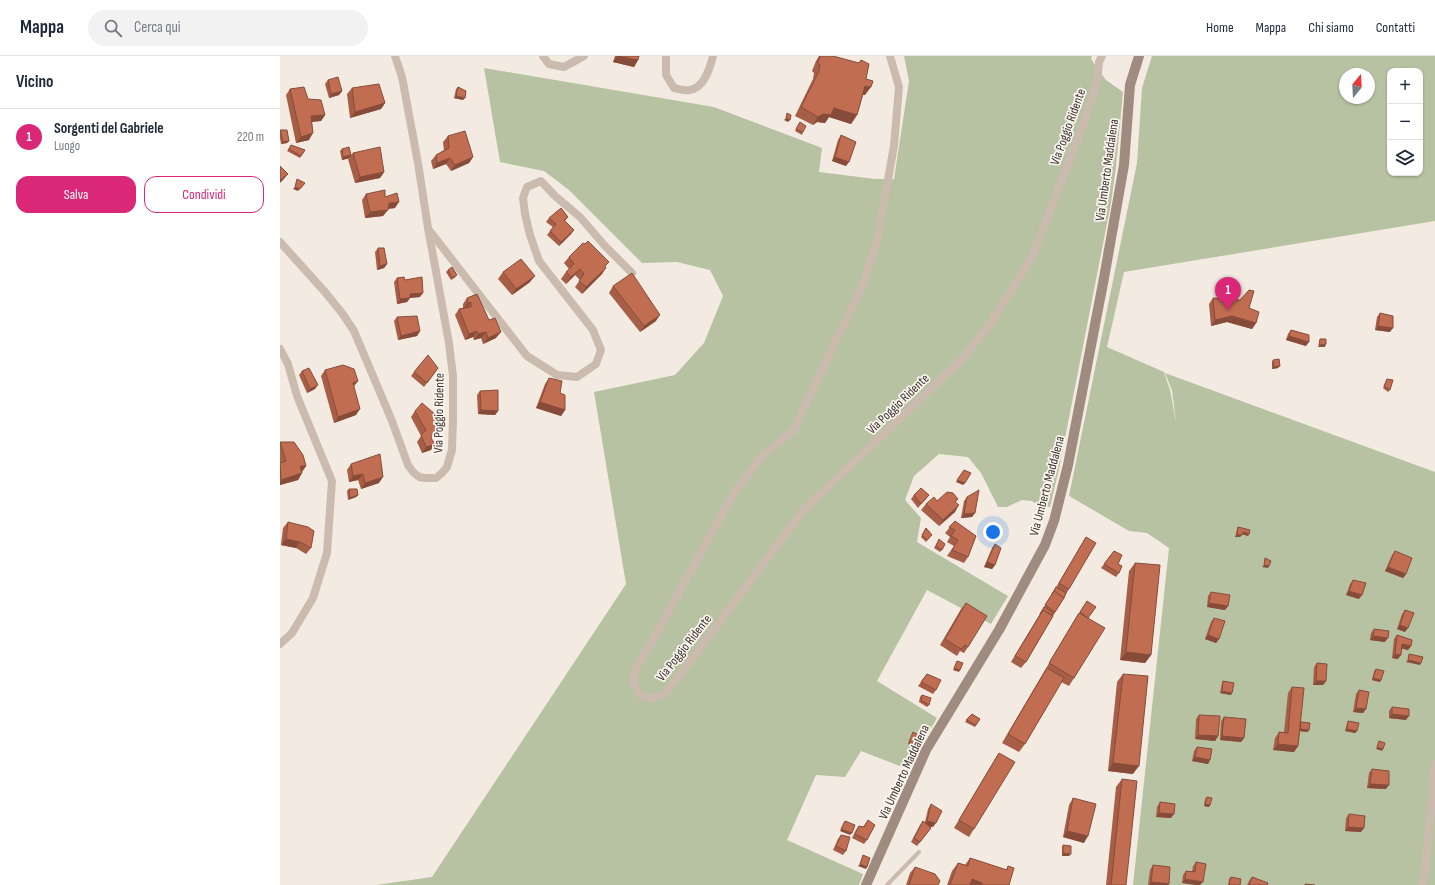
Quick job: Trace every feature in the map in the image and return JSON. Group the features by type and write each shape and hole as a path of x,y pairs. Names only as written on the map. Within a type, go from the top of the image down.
{"street":[{"name":"Via Poggio Ridente","path":"280,242 325,292 342,313 354,332 392,421 408,465 413,472 419,476 436,478 447,467 452,450 453,376 449,343 428,228 417,155 402,78 395,56"},
{"path":"543,56 549,64 564,66 584,56"},
{"path":"666,56 666,74 674,88 690,90 701,84 711,66 713,56"},
{"name":"Via Poggio Ridente","path":"890,56 899,87 894,146 877,241 864,282 793,431 761,457 735,491 652,643 636,668 633,682 639,694 650,699 663,696 676,680 803,510 963,358 991,323 1032,257 1097,83 1099,62 1102,56"},
{"name":"Via Umberto Maddalena","path":"866,885 926,750 998,630 1045,545 1054,521 1068,464 1104,278 1124,165 1130,85 1139,56"},
{"path":"428,228 526,356 557,375 577,377 596,364 601,350 593,330 539,261 530,235 525,214 523,198 527,187 542,181 555,196 580,217 605,246 632,273"},
{"path":"280,349 288,364 297,396 332,481 327,553 313,598 292,633 280,644"},
{"path":"1422,885 1432,823 1435,764"}],"lane":[{"path":"888,885 919,852"}],"green space":[{"path":"904,56 1092,56 1091,59 1106,80 1123,92 1111,203 1059,469 1050,507 1039,506 1032,501 1022,500 1007,507 998,507 981,473 968,457 939,454 914,476 905,500 921,518 917,542 1008,596 991,624 927,590 877,681 937,718 922,744 910,770 861,751 845,777 816,775 787,840 863,874 859,885 376,885 432,877 626,584 594,392 675,375 704,343 723,296 710,270 677,262 642,263 569,190 544,171 500,162 484,68 714,107 822,148 819,172 875,179 894,179 909,81"},
{"path":"1152,56 1435,56 1435,221 1124,272 1107,347 1164,372 1170,390 1176,422 1172,390 1165,373 1435,472 1435,885 1133,885 1169,548 1147,533 1129,531 1069,496 1137,163 1142,88"}],"building":[{"path":"617,56 639,56 638,60"},
{"path":"820,56 833,56 859,63 861,60 869,64 866,79 873,81 871,87 865,86 857,115 834,108 831,115 823,114 818,117 801,107 819,71 820,65 818,63"},
{"path":"338,77 342,91 331,94 328,80"},
{"path":"379,84 385,103 355,112 352,88"},
{"path":"304,87 308,99 321,100 325,115 311,116 313,133 301,137 290,89"},
{"path":"458,87 466,91 465,98 456,96"},
{"path":"787,113 791,115 790,120 786,118"},
{"path":"800,122 806,126 803,132 796,129"},
{"path":"280,130 287,130 289,141 283,142"},
{"path":"465,131 473,157 455,165 450,158 437,163 436,155 449,148 448,136"},
{"path":"841,135 856,142 849,162 835,157"},
{"path":"291,145 305,150 301,156 289,149"},
{"path":"349,147 351,155 343,157 342,149"},
{"path":"380,147 384,172 360,177 353,153"},
{"path":"280,166 288,174 280,180"},
{"path":"297,179 305,183 300,189 295,187"},
{"path":"385,190 385,197 397,193 399,202 389,203 388,210 370,212 366,194"},
{"path":"561,208 568,217 564,220 574,230 561,242 550,231 556,224 549,218"},
{"path":"588,241 609,262 605,266 606,268 586,287 579,281 584,274 580,269 571,277 566,272 574,264 569,257 583,243 585,244"},
{"path":"378,248 384,248 387,264 380,266"},
{"path":"521,259 535,276 516,289 503,272"},
{"path":"452,267 457,275 452,278 448,270"},
{"path":"632,273 660,315 644,326 613,286"},
{"path":"404,277 405,280 422,277 423,293 410,294 410,298 400,299 397,278"},
{"path":"1249,290 1254,291 1249,308 1259,312 1256,323 1232,316 1215,320 1213,298 1240,300"},
{"path":"477,294 489,320 495,318 501,332 488,338 486,332 478,334 477,331 469,334 459,309 471,307 471,302 468,303 467,298"},
{"path":"1380,313 1393,316 1393,328 1378,326"},
{"path":"417,316 420,331 401,336 397,317"},
{"path":"1291,330 1309,335 1309,342 1289,336"},
{"path":"1320,339 1326,339 1326,344 1319,345"},
{"path":"428,355 438,368 427,383 414,372"},
{"path":"1279,359 1280,366 1274,367 1273,360"},
{"path":"343,365 354,369 358,381 353,383 360,409 338,417 325,370"},
{"path":"309,368 318,385 310,389 302,371"},
{"path":"549,378 562,381 560,393 565,395 565,410 540,402"},
{"path":"1387,379 1393,380 1390,390 1384,386"},
{"path":"498,390 498,411 481,410 480,391"},
{"path":"422,403 436,415 436,428 431,438 435,444 426,447 421,435 426,430 415,411"},
{"path":"280,442 294,442 303,455 306,466 300,466 302,473 281,480 280,463 286,461"},
{"path":"380,454 383,477 365,483 363,474 353,476 351,464"},
{"path":"964,470 971,473 965,483 957,480"},
{"path":"921,488 929,495 921,504 914,495"},
{"path":"349,489 357,489 358,495 350,498"},
{"path":"979,490 975,513 964,514 967,497"},
{"path":"947,492 953,493 958,499 955,502 959,505 943,520 926,504 934,497 937,501"},
{"path":"955,521 976,536 968,557 952,550 958,540 951,536 955,530 949,527"},
{"path":"288,522 308,527 314,531 311,548 300,542 286,539"},
{"path":"1238,527 1250,530 1249,534 1243,532 1242,535 1237,535"},
{"path":"926,528 932,535 927,540 922,535"},
{"path":"1086,537 1096,543 1069,589 1059,583"},
{"path":"939,539 945,544 942,550 936,546"},
{"path":"995,544 1001,548 995,565 987,562"},
{"path":"1114,551 1122,555 1118,564 1122,566 1119,573 1104,564"},
{"path":"1395,551 1412,558 1406,574 1388,567"},
{"path":"1265,558 1271,561 1269,566 1264,565"},
{"path":"1135,563 1160,565 1151,655 1126,652"},
{"path":"1353,580 1366,583 1362,595 1349,591"},
{"path":"1056,587 1066,593 1064,598 1054,591 1052,594"},
{"path":"1054,591 1064,598 1055,612 1045,605"},
{"path":"1211,592 1230,595 1228,606 1209,603"},
{"path":"1087,601 1096,607 1088,618 1080,612"},
{"path":"966,603 987,616 968,647 965,645 961,649 945,639"},
{"path":"1044,607 1053,613 1052,615 1043,610 1040,614"},
{"path":"1043,610 1053,616 1026,662 1015,656"},
{"path":"1405,610 1414,613 1408,628 1400,625"},
{"path":"1079,613 1105,628 1074,678 1049,663"},
{"path":"1214,618 1225,621 1219,639 1208,635"},
{"path":"1374,629 1389,631 1388,638 1373,636"},
{"path":"1397,635 1412,640 1411,646 1402,644 1401,655 1395,654"},
{"path":"1409,654 1423,657 1421,663 1408,660"},
{"path":"957,661 963,663 960,670 954,668"},
{"path":"1317,663 1327,664 1326,681 1316,681"},
{"path":"1047,668 1064,678 1025,744 1008,734"},
{"path":"1376,669 1384,671 1381,680 1373,678"},
{"path":"927,674 941,680 936,690 921,682"},
{"path":"1123,674 1148,676 1139,766 1113,763"},
{"path":"1223,681 1234,683 1232,693 1222,691"},
{"path":"1292,687 1304,688 1298,746 1278,744 1279,732 1288,733"},
{"path":"1359,690 1369,692 1366,709 1356,708"},
{"path":"922,695 931,698 929,705 921,700"},
{"path":"1392,707 1409,709 1409,716 1392,714"},
{"path":"972,714 980,719 976,725 966,720"},
{"path":"1199,715 1220,716 1218,736 1198,735"},
{"path":"1224,717 1246,719 1244,738 1222,736"},
{"path":"1348,721 1359,723 1357,731 1347,729"},
{"path":"1301,722 1310,723 1309,730 1300,729"},
{"path":"913,732 920,736 917,745 909,742"},
{"path":"1379,741 1385,743 1383,749 1377,747"},
{"path":"1197,747 1212,749 1210,760 1195,757"},
{"path":"999,753 1015,762 974,829 959,820"},
{"path":"1372,769 1389,771 1389,785 1370,784"},
{"path":"1122,779 1137,781 1126,885 1111,885"},
{"path":"1207,797 1212,798 1210,805 1205,804"},
{"path":"1073,798 1096,804 1088,836 1067,831"},
{"path":"1160,802 1175,804 1174,814 1159,813"},
{"path":"931,804 942,811 936,823 927,821"},
{"path":"1349,814 1365,816 1364,828 1348,827"},
{"path":"868,820 875,825 867,840 855,834 859,826 864,827"},
{"path":"845,821 855,825 852,833 841,829"},
{"path":"923,821 931,828 920,842 914,838"},
{"path":"841,835 850,837 846,851 836,846"},
{"path":"1063,845 1071,846 1071,854 1063,853"},
{"path":"863,855 870,858 867,867 860,864"},
{"path":"970,858 1007,870 1008,866 1014,868 1009,885 982,885 982,883 972,879 970,885 950,885 958,863 968,866"},
{"path":"1196,862 1206,864 1203,882 1185,879 1186,871 1195,872"},
{"path":"1153,865 1170,867 1169,884 1151,882"},
{"path":"915,867 935,874 940,881 938,885 909,885"},
{"path":"1231,877 1241,879 1240,885 1229,885"},
{"path":"1252,877 1268,883 1267,885 1249,885"}],"place":[{"name":"Sorgenti del Gabriele","path":"1228,310"}]}
